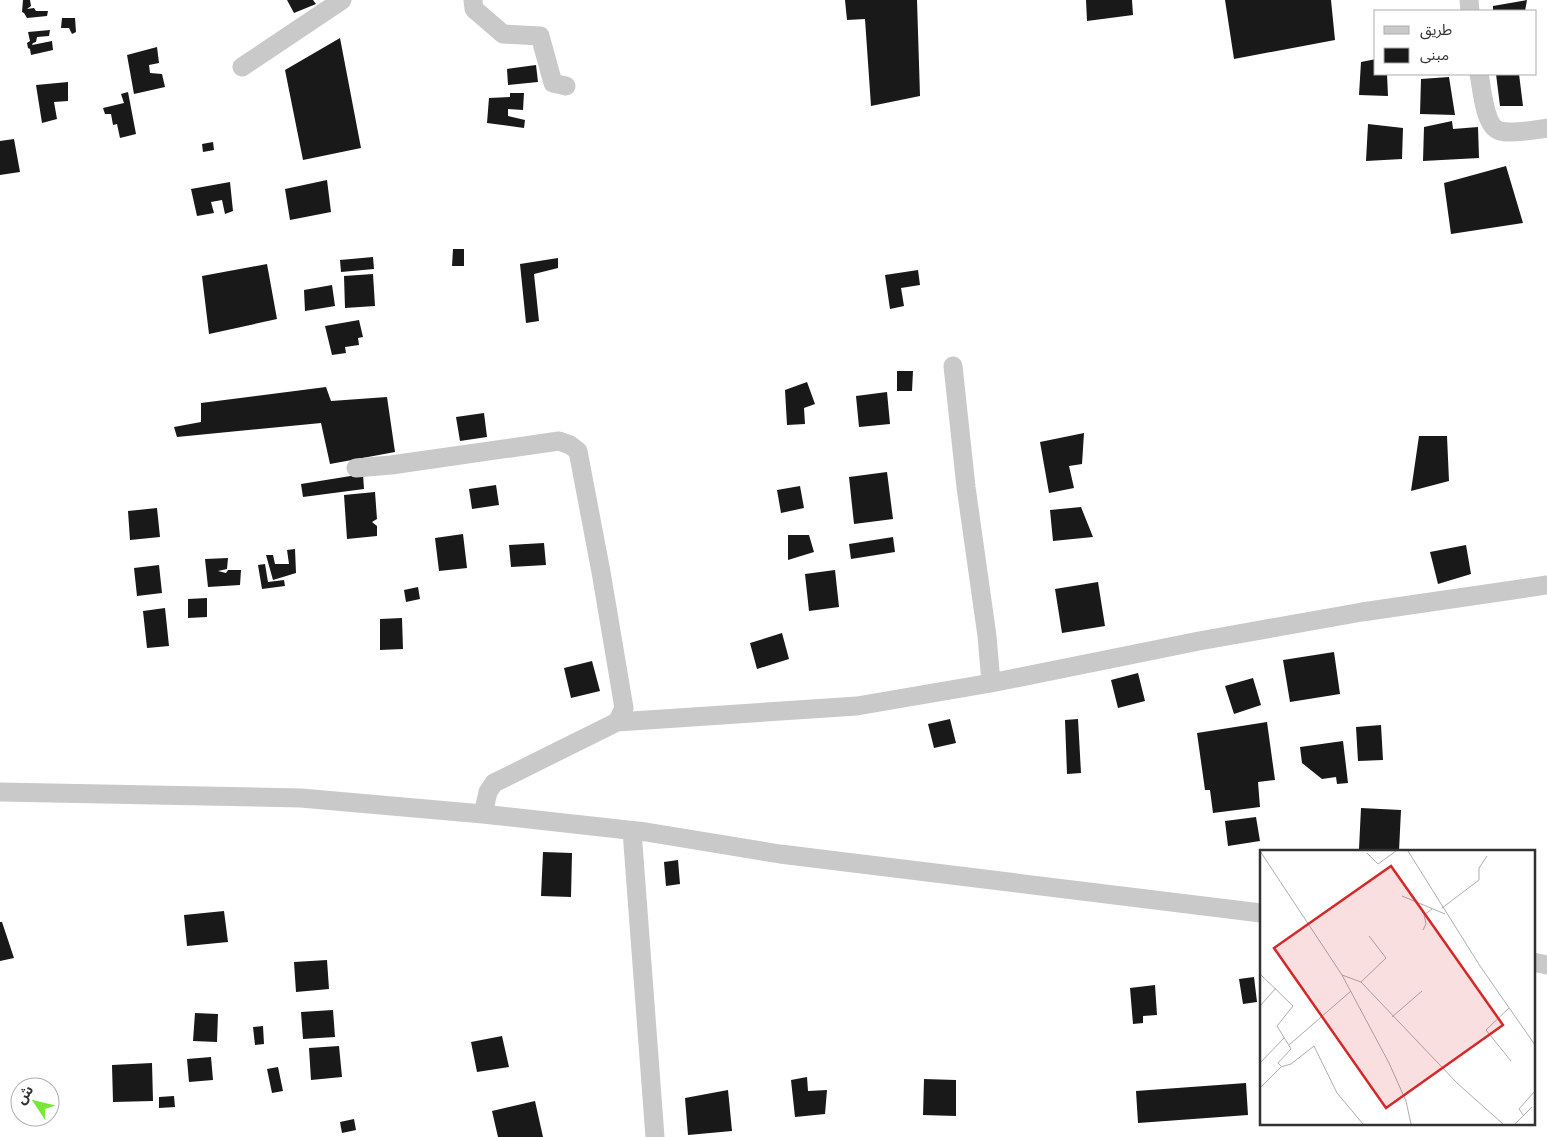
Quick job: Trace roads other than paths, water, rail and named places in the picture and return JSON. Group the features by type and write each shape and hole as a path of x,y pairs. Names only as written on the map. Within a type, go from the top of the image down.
{"street":[{"path":"242,67 342,0"},
{"path":"473,0 474,9 503,34 540,36 552,83 566,86"},
{"path":"1479,75 1487,116 1491,125 1499,131 1526,131 1547,128"},
{"path":"953,366 966,487 987,636 991,682"},
{"path":"356,468 392,465 559,441 570,445 578,451 623,701 624,708 617,722"},
{"path":"483,814 488,792 494,783 617,722 857,706 1276,627 1547,585"},
{"path":"0,792 300,798 483,814 632,831 780,854 1260,913"},
{"path":"632,831 654,1137"},
{"path":"1534,962 1547,965"}]}
